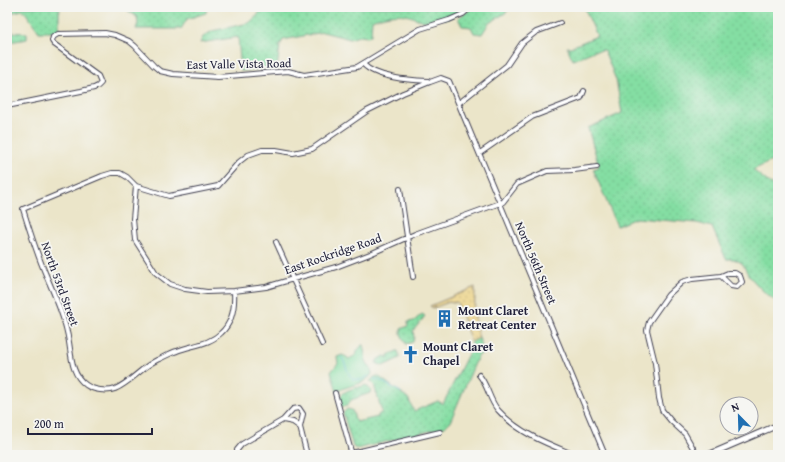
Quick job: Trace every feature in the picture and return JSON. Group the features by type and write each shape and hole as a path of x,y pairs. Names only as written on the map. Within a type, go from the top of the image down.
{"main road":[{"path":"708,455 778,425"}],"street":[{"name":"East Valle Vista Road","path":"7,106 94,88 101,83 98,76 54,44 52,41 53,37 58,34 105,33 115,35 129,41 160,71 180,75 218,77 288,71 304,75 351,68 363,64 420,29 449,20 463,14 472,7"},
{"path":"459,103 507,65 522,43 536,32 560,23"},
{"path":"363,64 368,70 384,75 430,82"},
{"name":"North 56th Street","path":"430,82 441,78 450,81 604,455"},
{"path":"136,186 169,196 218,186 239,162 248,155 262,150 276,150 294,153 312,149 367,111 403,93 430,82"},
{"path":"480,153 532,117 581,98 584,91"},
{"name":"East Rockridge Road","path":"136,186 134,219 135,240 156,273 170,284 185,289 207,292 234,291 294,280 349,262 499,203 506,199 509,192 517,184 547,171 597,167"},
{"name":"North 53rd Street","path":"136,186 127,177 120,173 112,173 23,209 68,333 73,369 86,386 100,390 114,389 155,360 176,351 210,341 222,332 231,319 235,304 234,291"},
{"path":"400,189 413,277"},
{"path":"276,242 322,344"},
{"path":"697,455 685,434 662,410 655,363 647,330 650,322 668,295 682,282 692,279 735,273 740,276 742,282 737,287 731,286 721,276"},
{"path":"479,375 485,384 492,402 509,421 530,435 575,455"},
{"path":"336,393 352,454 440,432"},
{"path":"237,455 242,444 283,420 293,409 299,408 303,414 300,427 308,455"},
{"path":"283,420 293,422 300,427"}],"green space":[{"path":"7,7 61,7 59,11 59,32 39,32 25,12 22,10 7,14"},
{"path":"123,7 207,7 206,13 187,19 181,29 136,29 138,23 137,17"},
{"path":"262,7 273,7 279,10 287,11 301,7 468,7 458,14 445,19 437,17 424,21 402,14 380,17 372,20 371,35 368,37 359,36 350,39 323,32 283,40 280,45 277,68 241,71 238,37 200,43 203,37 212,31 249,23 258,15"},
{"path":"474,7 512,7 489,23 482,34 474,33 471,27 462,26 458,18"},
{"path":"584,7 778,7 778,158 753,170 778,190 778,303 763,291 749,276 742,263 734,259 726,259 712,227 697,223 636,218 617,226 593,169 599,167 588,128 622,113 616,80 604,50 594,51 573,60 567,47 571,47 597,36"},
{"path":"7,32 27,33 27,39 9,42 7,45"},
{"path":"422,314 425,316 413,331 413,342 406,344 401,334 401,329 408,326 408,322 414,321"},
{"path":"479,338 484,352 478,356 450,422 445,427 357,449 353,447 343,413 347,409 352,410 356,422 378,417 378,415 382,412 374,385 370,381 374,377 378,376 408,398 414,411 438,401 443,404 471,348 471,342"},
{"path":"363,344 366,361 372,374 364,381 341,389 337,392 331,372 338,363 337,357 342,355 348,359 351,358 357,354 357,351"},
{"path":"397,351 400,358 383,366 376,363 378,359 385,356 388,358 388,355"},
{"path":"366,385 371,390 370,393 351,400 347,406 341,407 339,400 343,393"}],"sand":[{"path":"475,287 475,319 479,338 471,342 457,302 449,302 433,308 430,306"}],"waterway":[{"path":"341,357 353,379 361,380 369,376"},
{"path":"374,379 379,380 401,392"}],"place":[{"name":"Mount Claret Retreat Center","path":"445,318"},
{"name":"Mount Claret Chapel","path":"410,354"}]}
